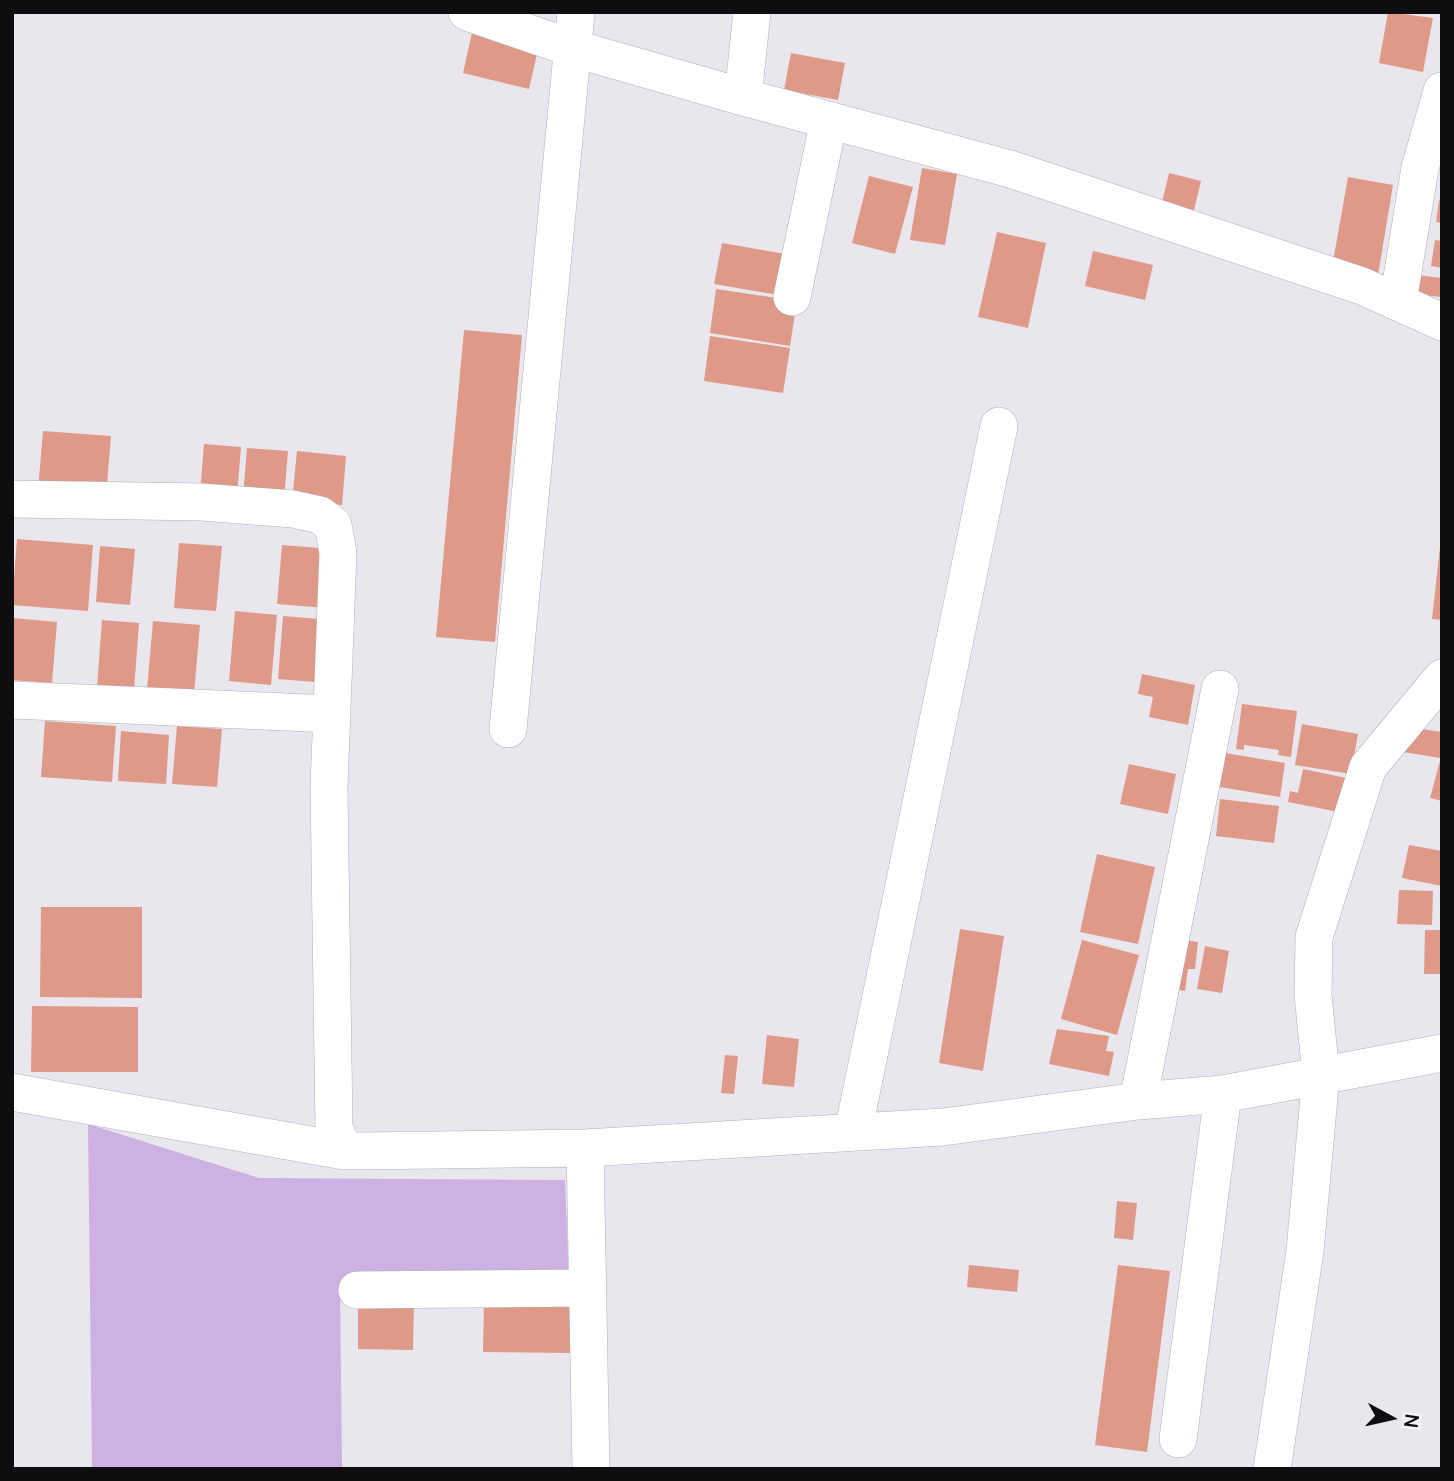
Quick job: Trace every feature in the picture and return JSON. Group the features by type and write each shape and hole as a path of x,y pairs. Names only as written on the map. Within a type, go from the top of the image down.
{"street":[{"path":"467,12 572,48 1010,169 1362,286 1442,321"},
{"path":"508,729 576,12"},
{"path":"743,97 752,12"},
{"path":"1398,302 1420,168 1442,90"},
{"path":"792,297 829,120"},
{"path":"853,1132 999,426"},
{"path":"12,499 201,502 293,509 320,515 332,526 338,553 329,787 334,1128 344,1150"},
{"path":"1272,1469 1305,1251 1321,1075 1313,995 1314,937 1368,767 1442,678"},
{"path":"1138,1101 1220,689"},
{"path":"12,700 332,714"},
{"path":"12,1092 344,1150 585,1148 943,1126 1138,1101 1223,1094 1442,1053"},
{"path":"1178,1439 1223,1094"},
{"path":"585,1148 592,1469"},
{"path":"357,1290 587,1288"}],"shaded area":[{"path":"88,1124 259,1178 565,1180 569,1281 340,1281 342,1467 92,1469"}],"building":[{"path":"1388,12 1433,18 1423,72 1379,63"},
{"path":"473,28 539,45 529,89 463,73"},
{"path":"791,53 845,63 838,100 784,90"},
{"path":"922,168 957,174 945,245 910,240"},
{"path":"1169,173 1201,181 1192,218 1160,211"},
{"path":"869,176 913,187 895,254 852,243"},
{"path":"1348,177 1393,185 1377,281 1331,273"},
{"path":"1439,200 1442,200 1442,223 1436,222"},
{"path":"997,232 1046,243 1028,328 978,317"},
{"path":"1435,240 1442,241 1442,268 1431,266"},
{"path":"722,243 791,255 784,296 714,284"},
{"path":"1093,251 1153,265 1145,300 1085,286"},
{"path":"1417,275 1442,278 1441,297 1415,294"},
{"path":"716,289 797,301 790,346 710,333"},
{"path":"464,330 522,335 495,642 436,637"},
{"path":"710,336 790,348 783,393 704,381"},
{"path":"43,431 111,436 106,496 38,490"},
{"path":"204,444 241,447 237,496 200,493"},
{"path":"247,448 288,451 284,499 243,496"},
{"path":"297,451 346,456 342,505 292,501"},
{"path":"17,539 93,545 88,611 12,605"},
{"path":"179,543 222,546 216,611 174,608"},
{"path":"282,545 332,549 327,608 277,604"},
{"path":"100,546 135,549 130,605 96,602"},
{"path":"1440,547 1442,548 1442,620 1432,619"},
{"path":"235,611 277,615 271,685 229,681"},
{"path":"283,616 331,620 326,683 278,679"},
{"path":"12,618 57,622 52,683 12,680"},
{"path":"102,620 139,623 134,690 97,687"},
{"path":"153,621 200,625 194,694 147,690"},
{"path":"1142,674 1195,685 1188,725 1149,717 1153,697 1138,694"},
{"path":"1242,704 1297,711 1291,757 1278,755 1279,750 1244,745 1244,750 1236,749"},
{"path":"45,721 116,726 112,782 41,777"},
{"path":"1302,724 1358,734 1351,774 1295,765"},
{"path":"177,726 222,729 217,787 172,784"},
{"path":"1407,727 1442,732 1440,758 1403,752"},
{"path":"121,731 169,735 166,784 118,781"},
{"path":"1225,753 1285,763 1280,797 1220,787"},
{"path":"1442,758 1442,801 1430,798"},
{"path":"1129,764 1176,774 1168,814 1120,804"},
{"path":"1303,769 1351,779 1344,813 1288,802 1290,791 1298,793"},
{"path":"1220,799 1279,806 1274,843 1216,836"},
{"path":"1409,845 1442,851 1442,886 1402,878"},
{"path":"1097,854 1155,867 1138,944 1080,932"},
{"path":"1399,890 1433,891 1432,925 1397,924"},
{"path":"41,907 142,907 142,998 40,997"},
{"path":"960,929 1004,936 983,1071 939,1063"},
{"path":"1425,930 1442,930 1442,974 1424,974"},
{"path":"1178,939 1198,942 1195,969 1188,969 1185,991 1172,989"},
{"path":"1082,940 1139,955 1117,1035 1061,1019"},
{"path":"1205,946 1229,951 1222,993 1197,989"},
{"path":"32,1006 138,1007 138,1072 31,1072"},
{"path":"1057,1029 1109,1036 1106,1051 1114,1052 1109,1076 1049,1064"},
{"path":"767,1035 799,1039 794,1087 762,1084"},
{"path":"725,1055 738,1056 734,1094 721,1093"},
{"path":"1117,1201 1137,1203 1133,1240 1114,1238"},
{"path":"969,1265 1019,1270 1017,1292 967,1287"},
{"path":"1118,1265 1170,1271 1147,1452 1095,1445"},
{"path":"358,1297 414,1298 413,1350 358,1349"},
{"path":"484,1298 572,1299 571,1353 483,1352"}]}
